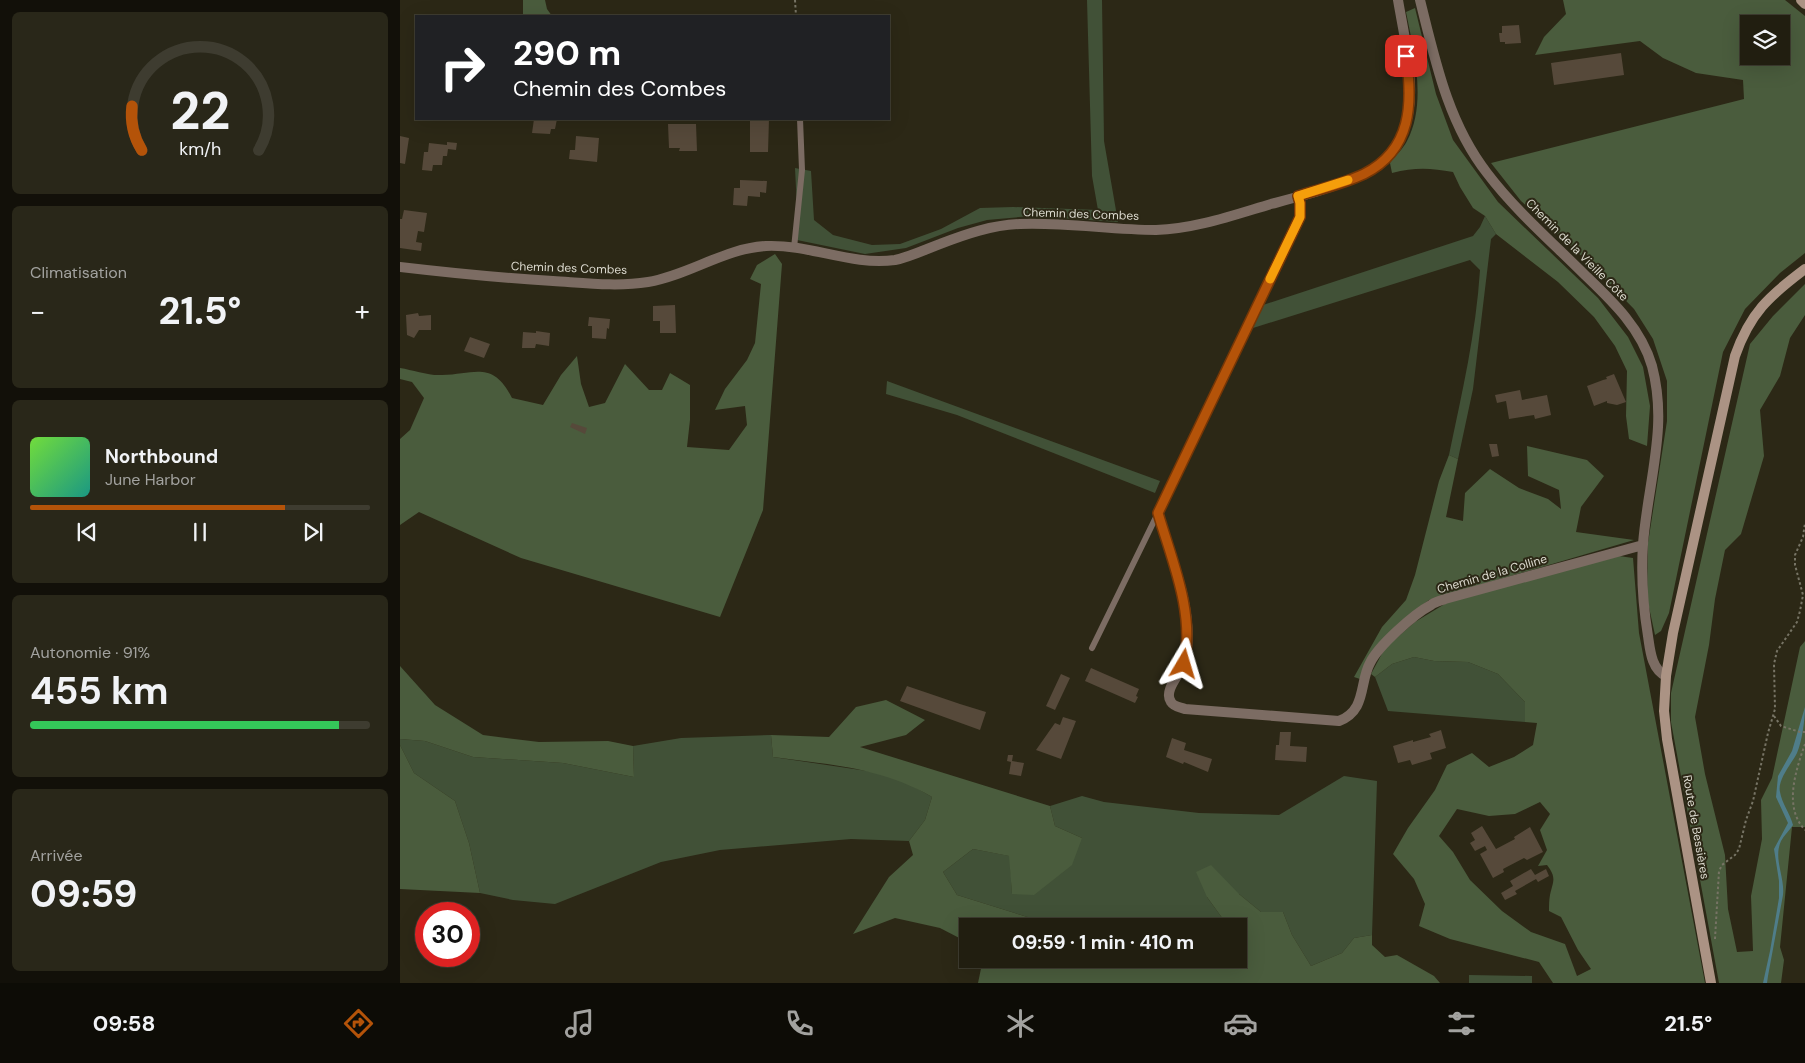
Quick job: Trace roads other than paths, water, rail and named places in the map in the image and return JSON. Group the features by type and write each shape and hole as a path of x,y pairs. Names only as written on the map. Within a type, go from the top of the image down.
{"main road":[{"path":"1801,0 1805,4"},
{"name":"Route de Bessières","path":"1711,983 1667,739 1664,711 1666,676 1673,633 1735,356 1742,338 1761,307 1780,288 1805,269"}],"street":[{"name":"Chemin des Combes","path":"400,267 499,278 625,284 677,275 734,253 764,246 794,248 861,261 897,260 965,234 1021,224 1158,230 1193,225 1298,196 1364,174 1388,157 1402,137 1409,113 1409,72 1398,0"},
{"name":"Chemin de la Vieille Côte","path":"1420,0 1440,78 1469,149 1487,174 1513,203 1618,307 1644,343 1652,366 1656,390 1658,426 1643,545 1643,610 1651,654 1661,674 1666,676"},
{"path":"1158,513 1300,217 1298,196"},
{"name":"Chemin de la Colline","path":"1158,513 1182,596 1187,626 1187,649 1184,664 1171,688 1170,702 1175,706 1185,709 1339,720 1352,712 1359,701 1370,661 1386,642 1430,605 1445,599 1643,545"}],"lane":[{"path":"794,248 802,170 800,120"},
{"path":"1092,648 1158,513"}],"water":[{"path":"1805,707 1799,748 1783,777 1780,787 1782,801 1793,825 1782,839 1779,848 1778,854 1783,895 1767,983 1763,983 1779,898 1779,881 1774,849 1788,823 1776,797 1778,776 1792,751"}]}
